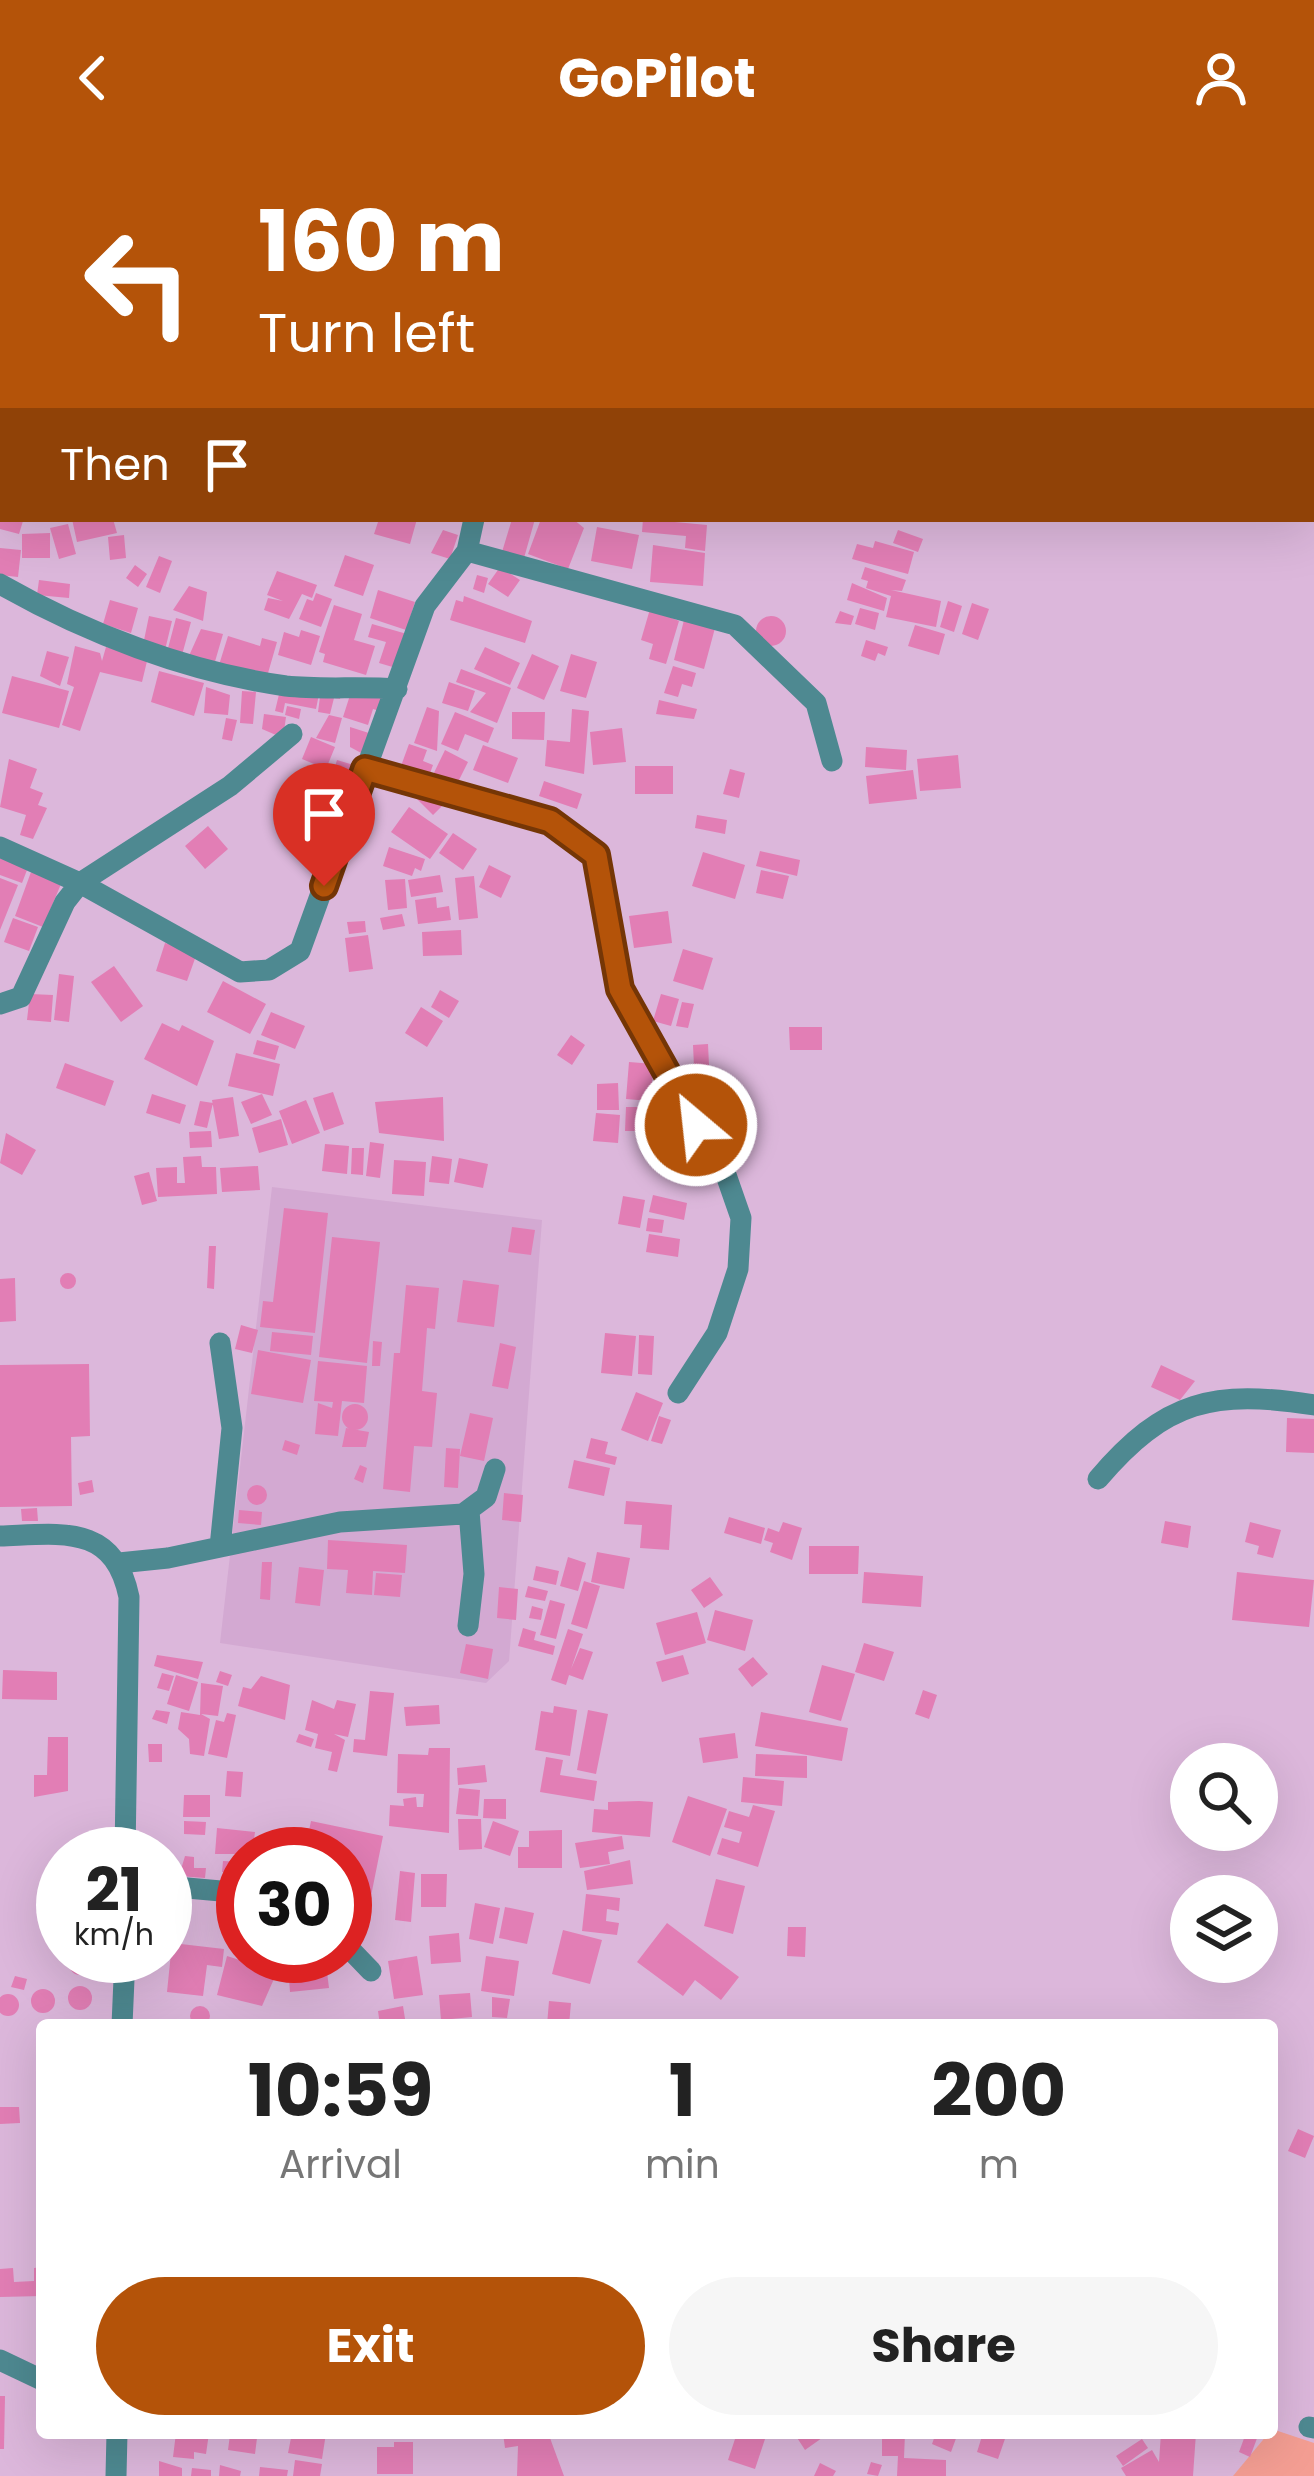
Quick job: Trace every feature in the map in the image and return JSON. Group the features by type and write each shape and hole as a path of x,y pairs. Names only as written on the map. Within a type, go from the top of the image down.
{"street":[{"path":"0,847 80,883 240,972 268,970 300,950 425,606 467,551 473,522"},
{"path":"467,551 735,625 816,703 832,761"},
{"path":"0,584 100,633 251,679 289,686 397,689"},
{"path":"0,1004 20,997 65,902 80,883 230,786 292,734"},
{"path":"365,769 550,821 596,855 620,989 726,1174 741,1218 738,1269 717,1333 678,1393"},
{"path":"220,1343 232,1428 220,1547"},
{"path":"1098,1479 1174,1409 1205,1399 1254,1397 1314,1405"},
{"path":"119,1563 340,1522 469,1511 486,1497 495,1469"},
{"path":"469,1511 474,1574 469,1626"},
{"path":"0,1536 74,1535 100,1544 119,1563 129,1598 125,1827"},
{"path":"122,2019 124,1983"},
{"path":"0,2360 36,2377"},
{"path":"116,2476 117,2439"}],"shaded area":[{"path":"272,1187 542,1220 509,1661 486,1683 220,1643"},
{"path":"1278,2431 1314,2443 1314,2476 1233,2476 1264,2439 1278,2439"}],"building":[{"path":"0,522 23,522 19,534 0,529"},
{"path":"73,522 114,522 117,533 77,542"},
{"path":"378,522 416,522 410,544 374,534"},
{"path":"511,522 534,522 524,558 502,552"},
{"path":"540,522 577,522 584,528 568,569 528,554"},
{"path":"643,522 707,525 705,551 685,548 686,536 642,532"},
{"path":"68,524 76,554 59,559 50,528"},
{"path":"597,527 639,535 632,569 591,561"},
{"path":"443,530 458,535 450,559 431,553"},
{"path":"898,530 923,539 918,552 893,543"},
{"path":"50,533 50,558 22,558 22,534"},
{"path":"124,535 126,558 110,560 108,537"},
{"path":"875,541 914,552 908,574 852,559 857,544 873,548"},
{"path":"653,545 705,553 703,586 650,582"},
{"path":"0,548 21,550 18,577 0,575"},
{"path":"345,555 374,565 363,596 334,586"},
{"path":"159,556 172,561 160,593 146,587"},
{"path":"135,565 147,574 138,587 126,578"},
{"path":"500,567 520,580 508,597 488,584"},
{"path":"865,567 906,580 902,591 891,590 941,601 936,627 886,617 891,596 866,588 868,581 861,579"},
{"path":"277,571 317,585 312,598 302,594 289,619 264,610 268,598 283,601 267,595"},
{"path":"477,575 488,578 484,593 473,589"},
{"path":"39,580 70,584 69,598 37,595"},
{"path":"852,583 887,598 884,611 847,600"},
{"path":"189,586 207,592 203,621 173,610"},
{"path":"378,590 415,602 406,630 370,618"},
{"path":"316,593 332,599 321,627 299,619 307,599 313,601"},
{"path":"464,596 532,621 525,643 450,620 456,600 463,602"},
{"path":"110,600 138,608 131,633 103,624"},
{"path":"948,601 962,606 954,632 940,627"},
{"path":"972,603 989,609 978,640 962,634"},
{"path":"334,605 362,614 354,640 375,646 366,675 323,662 325,654 319,652"},
{"path":"860,608 879,613 875,630 855,624"},
{"path":"650,609 679,621 666,664 649,659 653,644 641,640"},
{"path":"840,611 854,616 851,625 835,623"},
{"path":"149,616 172,621 165,650 143,645"},
{"path":"771,616 782,620 786,631 782,642 771,646 760,642 756,631 760,620"},
{"path":"176,618 191,622 182,655 167,652"},
{"path":"684,620 715,628 704,669 674,660"},
{"path":"372,624 407,634 396,668 379,663 386,642 368,637"},
{"path":"915,625 945,634 939,655 908,646"},
{"path":"201,629 223,634 214,665 188,658"},
{"path":"301,630 320,636 311,665 278,655 284,632 299,637"},
{"path":"228,636 260,646 262,638 277,642 266,680 219,665"},
{"path":"866,640 888,647 885,656 878,653 875,661 861,656"},
{"path":"75,646 100,653 102,661 106,647 148,657 142,682 100,672 80,731 62,725 74,687 67,684"},
{"path":"485,647 520,663 510,685 474,669"},
{"path":"47,651 69,657 60,686 40,676"},
{"path":"532,654 559,666 544,700 517,688"},
{"path":"571,654 597,662 586,698 560,691"},
{"path":"673,666 696,673 692,687 682,684 678,697 664,693"},
{"path":"461,669 511,688 497,723 470,712 486,693 456,682"},
{"path":"159,671 204,683 194,716 151,702"},
{"path":"12,676 69,691 59,728 2,713"},
{"path":"449,682 475,691 468,711 442,703"},
{"path":"281,686 319,694 316,709 285,703 283,713 275,711"},
{"path":"206,687 230,695 228,715 204,713"},
{"path":"321,689 341,693 340,699 334,698 330,714 318,712"},
{"path":"352,689 387,700 383,712 373,709 368,725 343,717"},
{"path":"242,691 256,692 253,724 240,723"},
{"path":"659,700 697,709 694,719 656,714"},
{"path":"287,706 301,709 299,719 285,715"},
{"path":"427,707 439,711 437,751 414,743"},
{"path":"572,709 589,711 584,774 545,766 547,740 570,742"},
{"path":"455,712 494,728 488,743 465,734 458,751 441,744"},
{"path":"512,712 545,712 544,740 512,739"},
{"path":"264,714 286,717 283,738 262,729"},
{"path":"329,715 342,718 335,743 316,738"},
{"path":"226,718 237,720 232,741 222,739"},
{"path":"350,727 372,734 365,755 350,747"},
{"path":"622,728 626,762 593,765 590,732"},
{"path":"311,737 335,747 326,769 302,759"},
{"path":"409,744 427,750 423,761 433,765 429,776 401,766"},
{"path":"483,745 518,758 508,783 473,770"},
{"path":"866,747 907,750 906,770 865,767"},
{"path":"445,750 468,762 454,790 431,779"},
{"path":"958,755 961,788 920,791 917,759"},
{"path":"9,759 37,769 30,788 43,793 38,805 47,808 33,839 20,835 26,815 0,807"},
{"path":"337,760 357,766 348,796 328,789"},
{"path":"635,766 673,766 673,794 635,794"},
{"path":"730,769 745,773 739,798 723,794"},
{"path":"913,770 917,799 869,804 866,776"},
{"path":"544,781 582,794 577,809 539,796"},
{"path":"424,788 442,806 433,815 415,797"},
{"path":"327,794 350,801 334,836 315,829"},
{"path":"409,807 448,834 430,859 391,832"},
{"path":"697,815 727,820 725,834 695,828"},
{"path":"208,826 228,849 205,869 185,846"},
{"path":"453,833 477,849 463,870 439,853"},
{"path":"389,847 425,859 421,871 415,868 412,876 383,866"},
{"path":"760,851 800,860 797,876 756,866"},
{"path":"703,852 745,865 735,899 692,886"},
{"path":"0,853 27,870 22,883 0,875"},
{"path":"489,865 511,876 501,898 479,887"},
{"path":"761,870 789,876 783,899 756,893"},
{"path":"31,872 61,884 43,927 15,916"},
{"path":"440,875 443,892 411,897 408,880"},
{"path":"474,876 478,918 459,920 455,878"},
{"path":"0,878 18,885 0,930"},
{"path":"405,879 407,908 388,910 385,880"},
{"path":"436,897 437,908 449,906 451,920 418,924 415,900"},
{"path":"668,911 672,943 634,948 629,916"},
{"path":"402,914 405,926 383,930 380,918"},
{"path":"13,918 38,927 29,951 4,942"},
{"path":"365,921 366,932 349,934 347,922"},
{"path":"461,930 462,955 423,956 422,932"},
{"path":"368,935 373,969 349,972 345,938"},
{"path":"165,943 197,953 187,981 156,971"},
{"path":"683,949 713,958 703,990 673,981"},
{"path":"114,966 143,1006 121,1022 91,982"},
{"path":"59,974 74,976 69,1022 54,1020"},
{"path":"223,981 266,1004 250,1034 207,1012"},
{"path":"440,990 459,1001 449,1018 431,1007"},
{"path":"30,994 53,995 51,1022 27,1020"},
{"path":"661,994 679,999 671,1026 653,1021"},
{"path":"682,1002 694,1004 688,1028 676,1026"},
{"path":"421,1007 443,1021 427,1047 405,1033"},
{"path":"271,1012 305,1026 295,1049 261,1035"},
{"path":"162,1023 179,1031 182,1025 214,1041 197,1086 144,1059"},
{"path":"789,1027 822,1027 822,1050 790,1050"},
{"path":"571,1035 585,1045 572,1065 557,1055"},
{"path":"257,1040 279,1046 275,1060 253,1054"},
{"path":"708,1044 710,1087 695,1088 693,1045"},
{"path":"236,1053 280,1064 273,1096 228,1086"},
{"path":"629,1062 654,1064 650,1101 626,1099"},
{"path":"65,1063 114,1081 105,1106 56,1088"},
{"path":"618,1083 619,1110 597,1110 597,1084"},
{"path":"333,1092 344,1124 324,1131 313,1098"},
{"path":"152,1094 186,1105 180,1124 146,1113"},
{"path":"262,1094 272,1115 251,1124 241,1102"},
{"path":"233,1097 239,1136 219,1139 212,1100"},
{"path":"443,1097 444,1141 379,1133 375,1102"},
{"path":"306,1100 320,1133 292,1144 279,1111"},
{"path":"200,1101 213,1103 207,1128 194,1125"},
{"path":"626,1107 643,1107 642,1131 625,1131"},
{"path":"596,1113 620,1115 618,1143 593,1141"},
{"path":"281,1119 288,1145 259,1153 252,1128"},
{"path":"211,1131 212,1147 190,1148 189,1132"},
{"path":"6,1133 36,1150 22,1175 0,1163"},
{"path":"370,1142 384,1144 380,1178 366,1176"},
{"path":"325,1144 349,1146 347,1174 322,1171"},
{"path":"352,1148 364,1148 363,1175 351,1174"},
{"path":"201,1156 202,1167 216,1167 217,1194 158,1197 156,1168 177,1167 177,1183 185,1183 183,1157"},
{"path":"432,1156 452,1159 449,1184 429,1182"},
{"path":"459,1158 488,1164 483,1188 454,1182"},
{"path":"394,1160 426,1162 424,1196 392,1194"},
{"path":"258,1166 260,1190 222,1192 220,1168"},
{"path":"149,1172 157,1201 142,1205 134,1176"},
{"path":"653,1195 687,1203 684,1220 649,1212"},
{"path":"623,1196 645,1200 640,1228 618,1224"},
{"path":"284,1208 328,1213 315,1333 260,1327 263,1301 273,1302"},
{"path":"648,1218 664,1220 662,1233 646,1231"},
{"path":"512,1227 535,1230 531,1255 508,1252"},
{"path":"649,1234 680,1239 678,1257 646,1252"},
{"path":"332,1237 380,1242 367,1363 319,1357"},
{"path":"209,1246 216,1246 214,1289 207,1288"},
{"path":"68,1273 76,1281 68,1289 60,1281"},
{"path":"15,1278 16,1321 0,1322 0,1279"},
{"path":"463,1280 499,1285 494,1327 457,1322"},
{"path":"406,1285 439,1288 435,1329 427,1328 422,1391 437,1393 432,1447 414,1446 410,1492 383,1489 394,1353 400,1353"},
{"path":"241,1325 258,1330 252,1353 235,1349"},
{"path":"272,1332 313,1336 311,1355 270,1351"},
{"path":"605,1333 636,1336 632,1376 601,1373"},
{"path":"639,1335 654,1336 652,1375 638,1374"},
{"path":"373,1341 382,1342 380,1366 372,1366"},
{"path":"500,1343 516,1347 508,1389 492,1386"},
{"path":"258,1350 311,1360 303,1403 251,1394"},
{"path":"318,1361 367,1366 364,1403 342,1401 338,1436 315,1434 318,1403 332,1408 333,1402 314,1401"},
{"path":"89,1364 90,1436 71,1437 72,1506 0,1507 0,1365"},
{"path":"1161,1365 1195,1381 1180,1400 1151,1387"},
{"path":"636,1392 663,1403 648,1441 621,1430"},
{"path":"355,1404 368,1417 355,1430 342,1417"},
{"path":"470,1413 493,1418 484,1461 460,1456"},
{"path":"659,1416 671,1420 662,1444 651,1441"},
{"path":"1287,1418 1314,1419 1314,1453 1286,1452"},
{"path":"346,1428 369,1432 366,1447 342,1447"},
{"path":"591,1438 608,1442 605,1454 617,1457 615,1465 586,1458"},
{"path":"285,1440 300,1445 297,1455 282,1450"},
{"path":"446,1448 460,1449 458,1488 444,1487"},
{"path":"574,1460 610,1468 604,1496 568,1488"},
{"path":"360,1465 367,1468 363,1483 354,1479"},
{"path":"92,1480 94,1492 80,1495 78,1483"},
{"path":"257,1485 267,1495 257,1505 247,1495"},
{"path":"504,1493 523,1495 521,1522 502,1520"},
{"path":"626,1501 672,1505 669,1550 640,1548 642,1525 624,1524"},
{"path":"37,1508 38,1521 22,1521 21,1509"},
{"path":"239,1510 262,1512 261,1525 238,1523"},
{"path":"729,1517 765,1528 761,1544 724,1533"},
{"path":"1165,1521 1191,1526 1188,1548 1161,1543"},
{"path":"783,1522 802,1528 792,1560 770,1552 773,1543 764,1540 768,1528 779,1532"},
{"path":"1250,1522 1281,1530 1273,1558 1257,1554 1259,1546 1245,1542"},
{"path":"328,1540 407,1545 405,1573 373,1571 372,1595 346,1593 348,1570 327,1569"},
{"path":"809,1546 859,1546 858,1574 809,1574"},
{"path":"597,1552 630,1558 624,1589 591,1582"},
{"path":"568,1557 586,1563 578,1591 560,1586"},
{"path":"262,1562 272,1562 270,1600 260,1599"},
{"path":"536,1566 559,1571 556,1585 533,1580"},
{"path":"299,1567 324,1570 320,1606 295,1603"},
{"path":"864,1572 923,1576 921,1607 862,1603"},
{"path":"1237,1572 1314,1580 1309,1627 1232,1620"},
{"path":"376,1573 402,1575 400,1597 374,1595"},
{"path":"710,1577 723,1595 704,1608 691,1590"},
{"path":"584,1581 600,1586 587,1629 571,1624"},
{"path":"528,1586 548,1591 545,1601 525,1597"},
{"path":"499,1587 518,1589 516,1620 497,1618"},
{"path":"550,1600 565,1604 556,1639 540,1635"},
{"path":"532,1606 543,1609 541,1620 529,1618"},
{"path":"715,1610 753,1620 745,1651 707,1640"},
{"path":"697,1612 706,1643 665,1655 656,1623"},
{"path":"523,1628 536,1632 534,1640 555,1646 553,1655 518,1646"},
{"path":"568,1629 583,1634 571,1669 580,1648 593,1652 583,1680 569,1675 566,1685 551,1680"},
{"path":"864,1643 894,1652 884,1681 855,1672"},
{"path":"466,1644 493,1649 488,1679 460,1673"},
{"path":"157,1655 203,1662 198,1679 154,1666"},
{"path":"683,1655 689,1674 662,1682 656,1662"},
{"path":"753,1657 768,1674 752,1687 738,1669"},
{"path":"822,1665 855,1674 841,1721 809,1712"},
{"path":"3,1670 57,1672 57,1700 2,1699"},
{"path":"220,1671 232,1675 228,1686 216,1682"},
{"path":"162,1673 174,1676 169,1691 157,1688"},
{"path":"176,1675 198,1682 189,1711 167,1704"},
{"path":"261,1676 290,1685 285,1720 238,1706 243,1687 251,1689"},
{"path":"201,1683 223,1686 218,1716 201,1714 210,1719 204,1756 190,1754 189,1739 178,1729 181,1712 200,1715"},
{"path":"923,1690 937,1695 929,1719 915,1714"},
{"path":"370,1691 394,1693 387,1756 353,1752 354,1739 365,1740"},
{"path":"312,1700 334,1709 337,1700 356,1704 348,1737 334,1734 345,1740 337,1772 328,1770 332,1752 315,1748 318,1734 305,1730"},
{"path":"439,1705 440,1724 406,1726 404,1707"},
{"path":"554,1706 577,1710 570,1756 535,1750 541,1711 553,1713"},
{"path":"156,1710 170,1712 167,1724 152,1719"},
{"path":"588,1710 608,1714 596,1774 577,1770"},
{"path":"761,1712 848,1728 842,1761 755,1746"},
{"path":"227,1713 236,1715 227,1758 208,1754 216,1720 224,1722"},
{"path":"735,1733 738,1758 703,1763 699,1738"},
{"path":"299,1734 314,1739 311,1747 296,1742"},
{"path":"48,1737 68,1737 68,1791 34,1797 34,1775 47,1775"},
{"path":"148,1744 162,1744 162,1762 149,1762"},
{"path":"429,1748 450,1748 449,1833 389,1826 390,1805 404,1806 403,1799 416,1797 417,1807 423,1807 424,1794 397,1793 398,1754 428,1755"},
{"path":"756,1754 807,1756 807,1778 755,1776"},
{"path":"546,1757 563,1760 560,1775 597,1781 594,1801 540,1792"},
{"path":"485,1765 487,1782 458,1785 457,1768"},
{"path":"227,1771 243,1772 241,1797 225,1796"},
{"path":"743,1777 784,1781 782,1806 741,1802"},
{"path":"459,1788 480,1790 478,1816 456,1814"},
{"path":"184,1795 210,1795 210,1817 183,1817"},
{"path":"688,1796 727,1809 710,1856 672,1842"},
{"path":"484,1799 506,1799 506,1819 483,1818"},
{"path":"608,1802 653,1802 650,1837 592,1832 594,1809 608,1810"},
{"path":"753,1805 775,1811 758,1867 717,1854 722,1838 739,1843 742,1832 724,1827 729,1811 749,1817"},
{"path":"458,1819 481,1819 482,1849 459,1850"},
{"path":"184,1821 206,1822 205,1835 192,1834 192,1827 184,1827"},
{"path":"311,1821 340,1827 310,1827"},
{"path":"493,1821 519,1831 510,1856 484,1847"},
{"path":"562,1830 562,1868 518,1868 518,1847 529,1847 529,1831"},
{"path":"372,1834 383,1836 372,1891"},
{"path":"622,1836 624,1849 608,1852 610,1864 580,1868 575,1843"},
{"path":"192,1857 194,1868 206,1868 205,1878 192,1877"},
{"path":"630,1860 633,1884 587,1890 584,1871"},
{"path":"400,1871 415,1873 411,1922 395,1920"},
{"path":"421,1874 447,1874 446,1907 421,1907"},
{"path":"716,1879 745,1886 733,1934 704,1926"},
{"path":"586,1894 620,1898 619,1911 607,1909 606,1921 619,1923 617,1935 582,1931"},
{"path":"475,1903 500,1908 493,1944 469,1939"},
{"path":"505,1907 534,1913 527,1944 499,1938"},
{"path":"667,1923 739,1977 721,2000 695,1980 683,1996 637,1962"},
{"path":"788,1927 806,1927 805,1957 787,1956"},
{"path":"563,1930 602,1940 590,1984 552,1974"},
{"path":"459,1933 461,1962 431,1964 429,1936"},
{"path":"192,1945 216,1948 216,1966 207,1965 203,1996 167,1992 168,1983 192,1983"},
{"path":"417,1956 423,1995 394,1999 388,1961"},
{"path":"486,1956 519,1961 514,1996 481,1991"},
{"path":"15,1976 27,1979 24,1990 11,1987"},
{"path":"220,1983 272,1983 262,2006 217,1995"},
{"path":"289,1983 328,1983 329,1988 290,1992"},
{"path":"80,1986 89,1989 89,2007 80,2010 71,2007 68,1998 71,1989"},
{"path":"43,1989 52,1992 52,2010 43,2013 34,2010 31,2001 34,1992"},
{"path":"470,1993 472,2017 441,2019 439,1995"},
{"path":"0,1997 16,1997 16,2013 0,2013"},
{"path":"492,1997 510,1999 507,2018 492,2017"},
{"path":"549,2001 571,2003 570,2019 548,2019"},
{"path":"403,2006 405,2019 379,2019 378,2011"},
{"path":"193,2009 207,2009 209,2019 191,2019"},
{"path":"0,2107 19,2107 20,2123 0,2124"},
{"path":"1298,2129 1314,2136 1305,2158 1288,2151"},
{"path":"13,2268 14,2282 34,2281 34,2268 36,2296 0,2297 0,2269"},
{"path":"0,2396 5,2396 4,2449 0,2449"},
{"path":"175,2439 208,2439 206,2454 194,2452 194,2459 173,2457"},
{"path":"229,2439 257,2439 255,2454 228,2450"},
{"path":"291,2439 325,2439 322,2459 288,2453"},
{"path":"504,2439 550,2439 564,2476 517,2476 518,2446 505,2448"},
{"path":"735,2439 765,2439 755,2469 728,2460"},
{"path":"798,2439 821,2439 805,2450"},
{"path":"882,2439 905,2439 904,2458 946,2460 946,2476 897,2476 898,2456 882,2456"},
{"path":"934,2439 956,2439 951,2452 932,2444"},
{"path":"981,2439 1005,2439 998,2459 977,2452"},
{"path":"1142,2439 1148,2448 1123,2466 1116,2456"},
{"path":"1161,2439 1196,2439 1193,2476 1126,2476 1121,2468 1152,2450 1159,2462"},
{"path":"1244,2439 1257,2439 1250,2457 1239,2452"},
{"path":"394,2442 413,2442 413,2474 377,2474 377,2447 394,2447"},
{"path":"295,2460 322,2464 320,2476 293,2476"},
{"path":"159,2461 182,2468 182,2476 159,2476"},
{"path":"871,2462 882,2465 878,2476 867,2474"},
{"path":"820,2463 836,2471 833,2476 814,2476"},
{"path":"220,2465 241,2471 240,2476 219,2476"},
{"path":"260,2467 288,2470 287,2476 259,2476"},
{"path":"192,2468 211,2470 211,2476 191,2476"}],"route":[{"path":"324,886 365,769 550,821 596,855 620,989 696,1125"}]}
